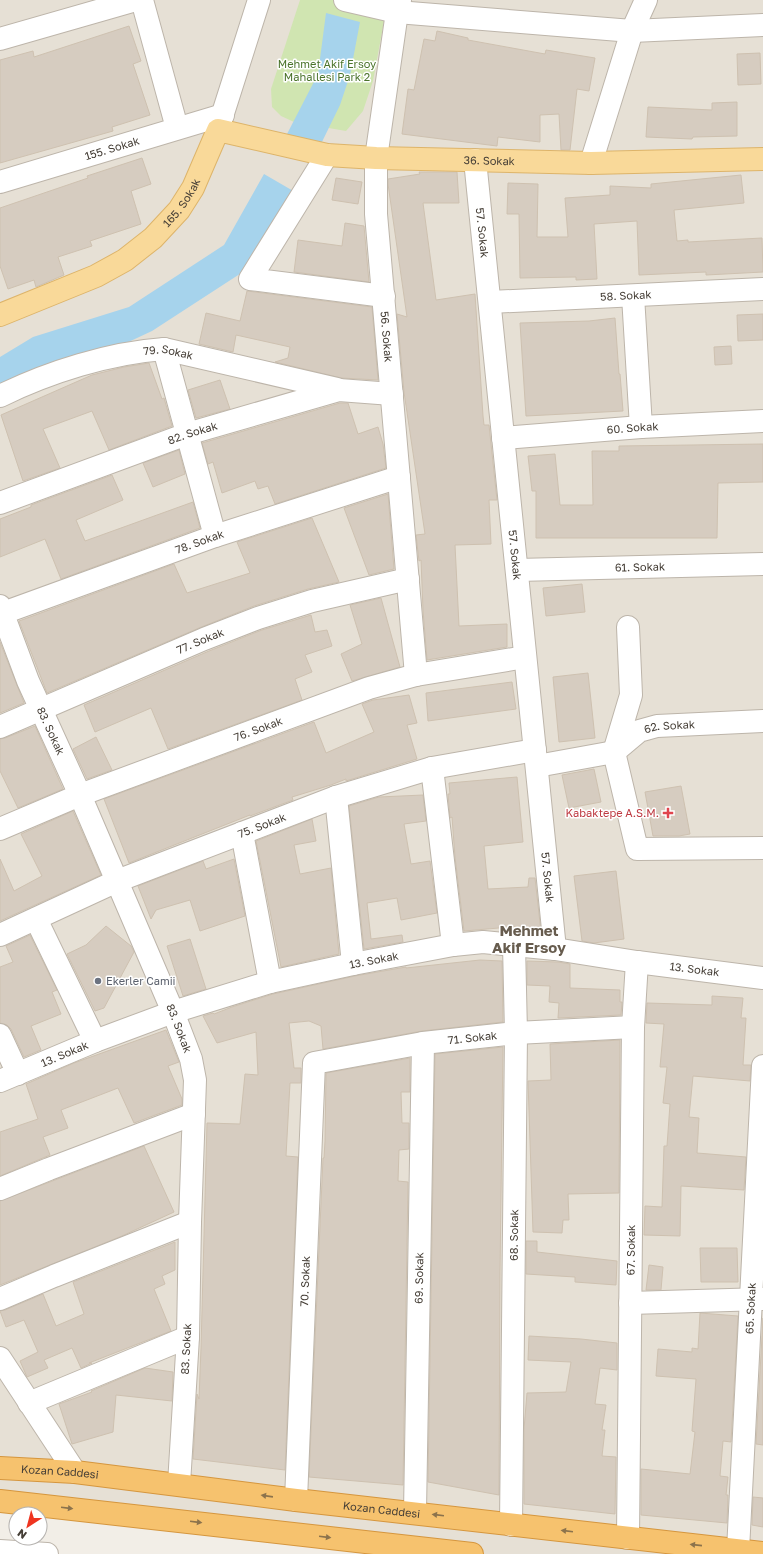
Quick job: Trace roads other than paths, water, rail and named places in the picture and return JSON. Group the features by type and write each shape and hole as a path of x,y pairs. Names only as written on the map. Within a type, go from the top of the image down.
{"highway":[{"name":"Kozan Caddesi","path":"0,1468 75,1472 296,1500 415,1512 511,1525 763,1553"},
{"path":"0,1501 472,1554"}],"main road":[{"name":"36. Sokak","path":"220,122 327,154 376,158 591,163 763,159"},
{"name":"165. Sokak","path":"0,315 96,276 125,260 153,238 179,210 193,188 220,122"}],"street":[{"path":"0,39 136,0"},
{"path":"142,0 177,128"},
{"name":"165. Sokak","path":"220,122 259,0"},
{"path":"345,0 632,31 763,25"},
{"path":"591,163 632,31 646,0"},
{"name":"56. Sokak","path":"398,6 376,158 376,214 416,675"},
{"name":"155. Sokak","path":"0,182 177,128 220,122"},
{"path":"327,154 250,279 384,296"},
{"name":"57. Sokak","path":"475,160 555,949"},
{"name":"58. Sokak","path":"490,302 763,289"},
{"path":"634,296 642,427"},
{"path":"164,349 215,536"},
{"name":"79. Sokak","path":"0,396 19,387 101,359 138,351 164,349 339,390"},
{"name":"82. Sokak","path":"0,503 187,434 339,390 392,394"},
{"name":"60. Sokak","path":"503,438 642,427 763,421"},
{"name":"78. Sokak","path":"1,609 215,536 399,477"},
{"name":"61. Sokak","path":"516,570 763,564"},
{"name":"77. Sokak","path":"0,727 204,639 258,618 312,601 408,579"},
{"name":"83. Sokak","path":"1,609 28,681 80,795 173,1012 191,1059 195,1080 188,1337 179,1484"},
{"path":"628,627 631,695 614,752 637,849 763,848"},
{"name":"76. Sokak","path":"0,830 80,795 369,688 416,675 525,656"},
{"name":"62. Sokak","path":"536,758 614,752 639,731 657,726 763,721"},
{"name":"75. Sokak","path":"0,935 117,881 336,797 432,768 536,758"},
{"path":"432,768 453,945"},
{"path":"336,797 353,964"},
{"path":"242,833 270,982"},
{"path":"36,919 95,1041"},
{"name":"13. Sokak","path":"9,1077 95,1041 173,1012 270,982 453,945 483,942 555,949 637,962 763,978"},
{"name":"68. Sokak","path":"511,1525 516,1033 514,945"},
{"name":"67. Sokak","path":"628,1538 633,1027 637,962"},
{"name":"71. Sokak","path":"314,1063 423,1043 516,1033 633,1027"},
{"path":"0,1035 9,1077"},
{"name":"69. Sokak","path":"415,1512 423,1043"},
{"name":"70. Sokak","path":"296,1500 314,1063"},
{"name":"65. Sokak","path":"738,1550 757,1299 763,1066"},
{"path":"0,1189 194,1114"},
{"path":"0,1299 190,1222"},
{"path":"630,1302 757,1299"},
{"path":"29,1403 188,1337"},
{"path":"0,1358 75,1472"},
{"path":"0,1551 47,1554"}],"water":[{"path":"326,13 360,22 350,75 340,105 320,146 287,134 318,74"},
{"path":"264,174 295,192 249,268 152,331 122,345 0,390 0,357 33,337 129,307 224,245"}],"place":[{"name":"Kabaktepe A.S.M.","path":"668,813"},
{"name":"Ekerler Camii","path":"98,981"}],"district":[{"name":"Mehmet Akif Ersoy","path":"529,940"}],"park label":[{"name":"Mehmet Akif Ersoy Mahallesi Park 2","path":"327,70"}]}
